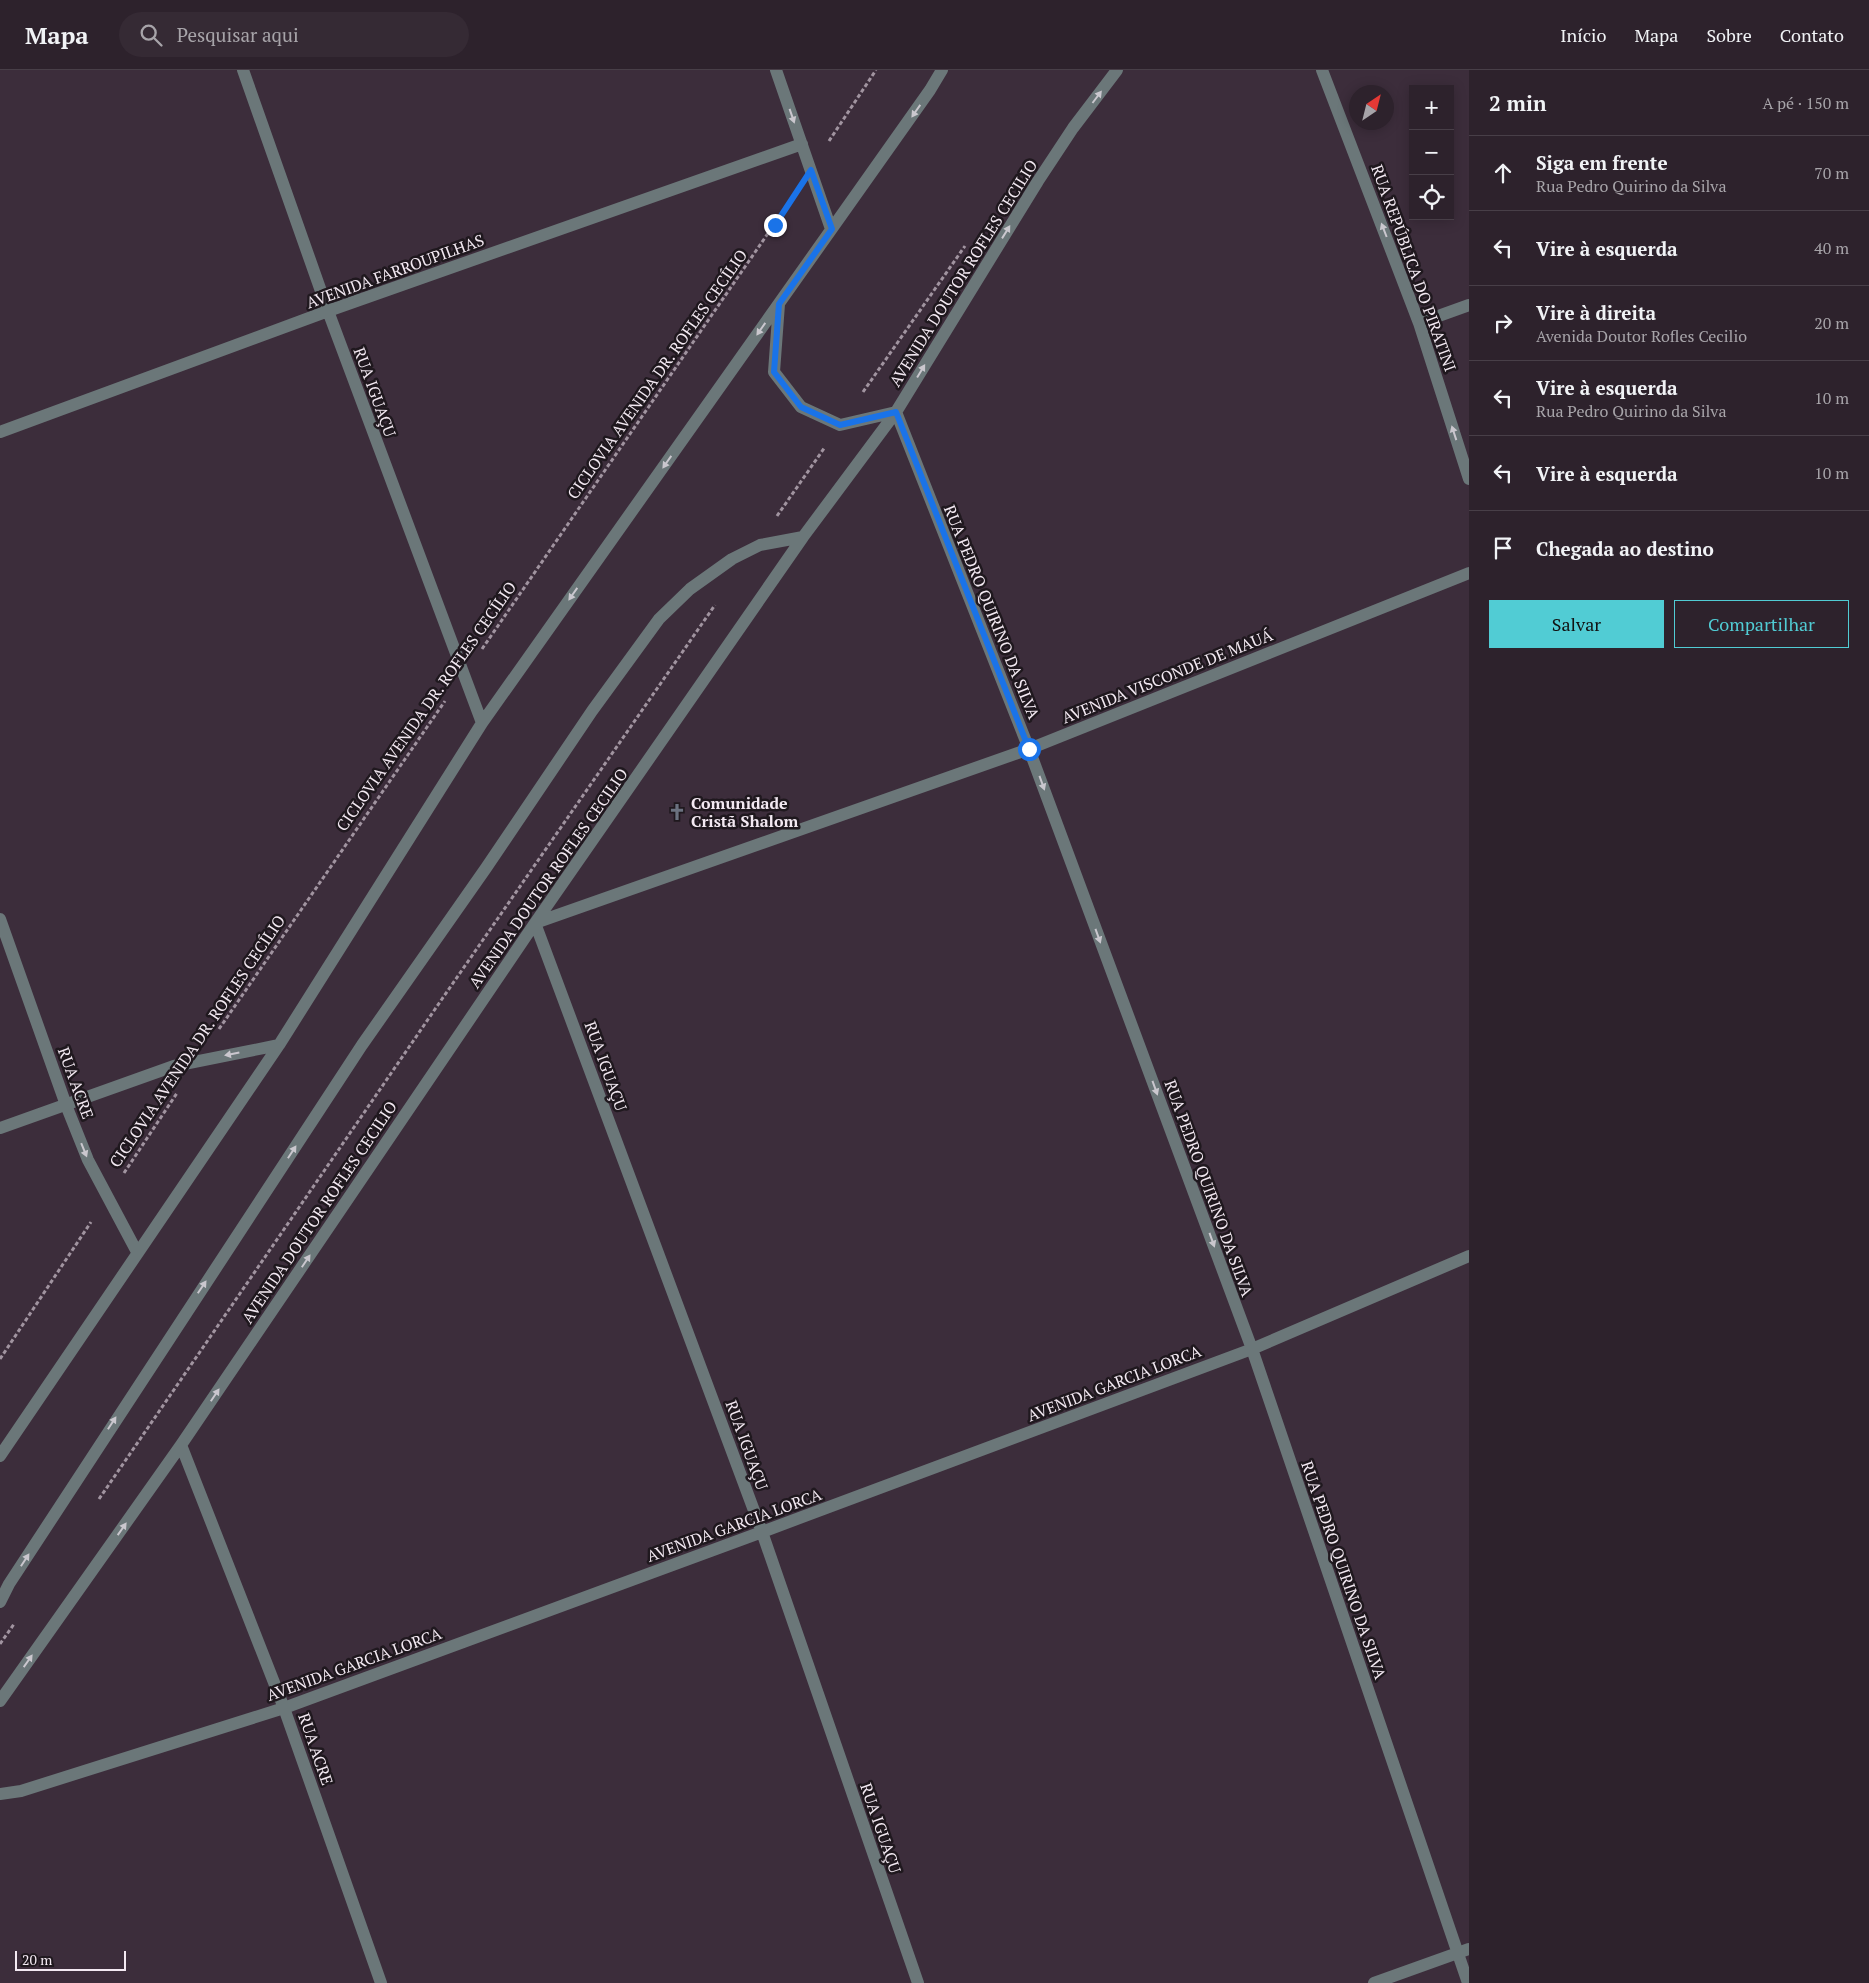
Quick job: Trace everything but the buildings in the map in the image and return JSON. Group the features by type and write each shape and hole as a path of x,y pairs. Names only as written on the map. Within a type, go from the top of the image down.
{"street":[{"name":"RUA IGUAÇU","path":"243,70 328,311 482,723"},
{"path":"776,70 832,229"},
{"path":"0,1456 279,1045 482,723 832,229 942,70"},
{"name":"AVENIDA DOUTOR ROFLES CECILIO","path":"0,1701 181,1445 535,923 803,537 896,412 1043,174 1073,128 1118,70"},
{"name":"RUA REPÚBLICA DO PIRATINI","path":"1322,70 1419,323 1469,480"},
{"name":"AVENIDA FARROUPILHAS","path":"0,432 328,311 802,144"},
{"path":"779,304 774,372 801,407 840,425 896,412"},
{"path":"1419,323 1469,305"},
{"name":"RUA PEDRO QUIRINO DA SILVA","path":"896,412 1029,749 1252,1349 1463,1951 1468,1983"},
{"path":"0,1602 9,1584 88,1460 362,1045 486,868 592,711 658,619 690,589 732,558 755,548 803,537"},
{"name":"AVENIDA VISCONDE DE MAUÁ","path":"535,923 1029,749 1469,573"},
{"name":"RUA ACRE","path":"0,920 66,1105 88,1160 137,1252"},
{"name":"RUA IGUAÇU","path":"535,923 762,1532 918,1983"},
{"path":"0,1128 174,1066 279,1045"},
{"name":"AVENIDA GARCIA LORCA","path":"0,1794 22,1791 284,1708 1252,1349 1469,1256"},
{"name":"RUA ACRE","path":"181,1445 284,1708 381,1983"},
{"path":"1374,1983 1463,1951"}],"path":[{"name":"CICLOVIA AVENIDA DR. ROFLES CECÍLIO","path":"0,1359 263,963 464,675 811,170 876,70"},
{"path":"755,548 969,240"},
{"path":"98,1500 721,597"},
{"path":"0,1644 16,1620"}],"place":[{"name":"Comunidade Cristã Shalom","path":"677,812"}],"route":[{"path":"775,225 811,170 832,229 779,304 774,372 801,407 840,425 896,412 1029,749"}]}
